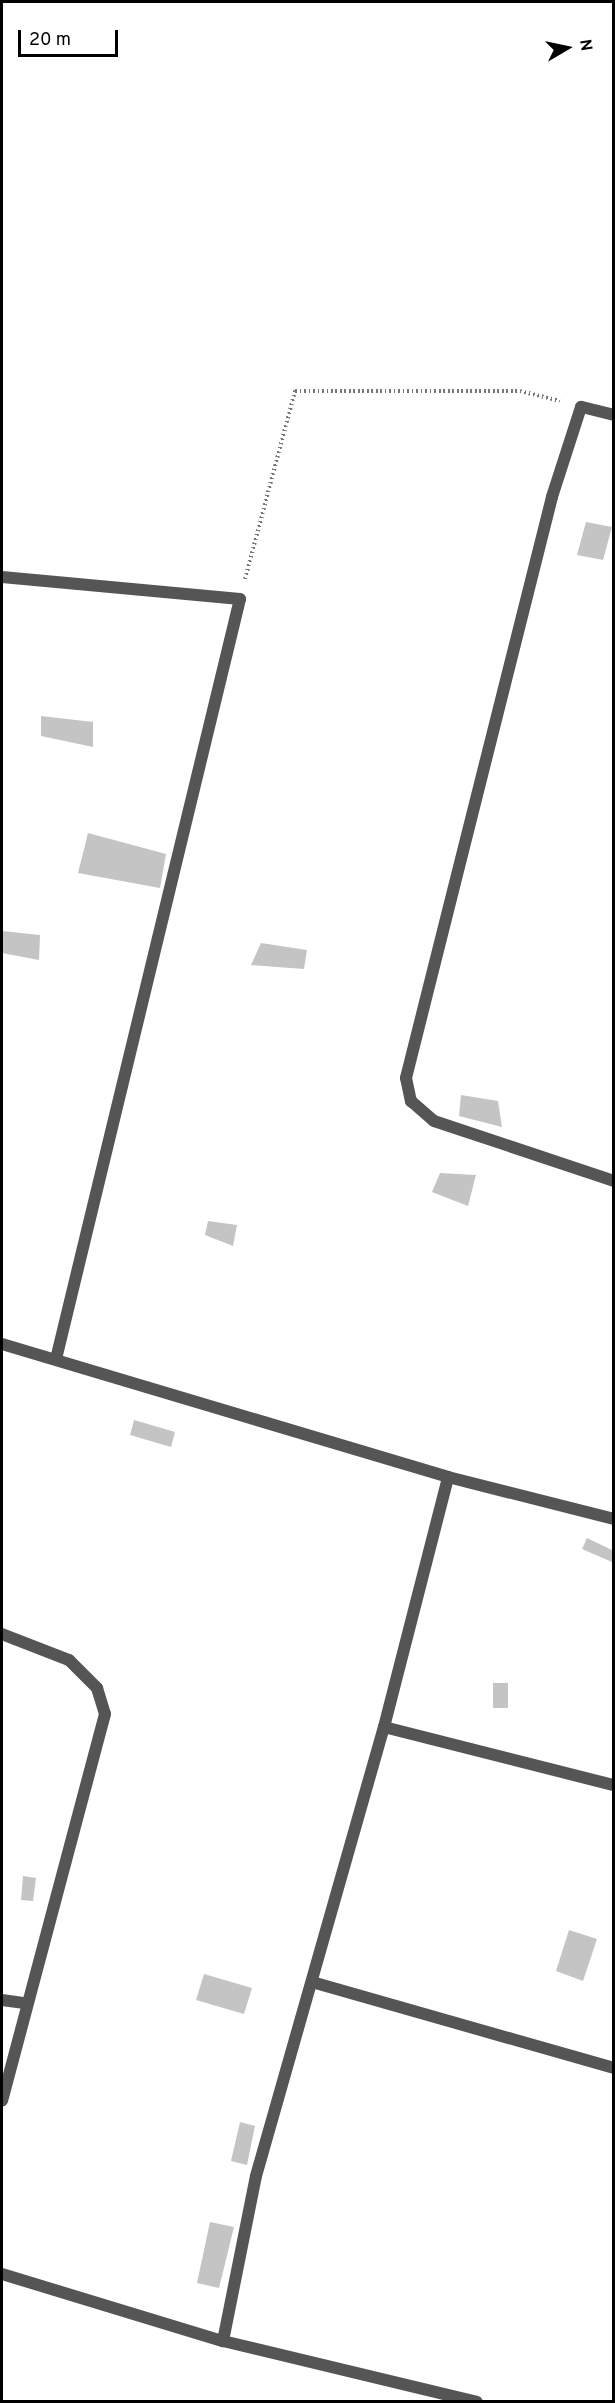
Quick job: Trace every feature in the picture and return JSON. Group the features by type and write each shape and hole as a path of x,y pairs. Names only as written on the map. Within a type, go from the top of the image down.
{"street":[{"path":"614,415 581,407 552,497 405,1078 411,1101 435,1121 614,1181"},
{"path":"2,577 240,599 56,1359"},
{"path":"2,1344 448,1477 614,1519"},
{"path":"223,2341 256,2176 384,1727 448,1477"},
{"path":"2,1634 69,1660 97,1688 105,1714 23,2003 2,2100"},
{"path":"384,1727 614,1785"},
{"path":"312,1982 614,2068"},
{"path":"2,2000 23,2003"},
{"path":"2,2274 223,2341 477,2402"}],"path":[{"path":"240,599 294,391 520,391 581,407"}],"building":[{"path":"586,522 612,527 603,560 577,555"},
{"path":"41,716 93,722 93,747 41,736"},
{"path":"88,833 166,854 160,888 78,873"},
{"path":"2,931 40,935 39,960 2,953"},
{"path":"261,943 307,950 304,969 251,965"},
{"path":"461,1095 498,1101 502,1127 459,1116"},
{"path":"440,1173 476,1175 468,1206 432,1192"},
{"path":"208,1221 237,1225 233,1246 205,1235"},
{"path":"134,1420 175,1432 171,1447 130,1435"},
{"path":"587,1538 614,1551 612,1562 582,1549"},
{"path":"493,1683 508,1683 508,1708 493,1708"},
{"path":"23,1876 36,1878 33,1901 21,1900"},
{"path":"569,1930 597,1939 583,1981 556,1971"},
{"path":"204,1974 252,1988 244,2014 196,2000"},
{"path":"240,2122 255,2126 247,2165 231,2161"},
{"path":"210,2222 234,2227 219,2288 197,2283"}]}
